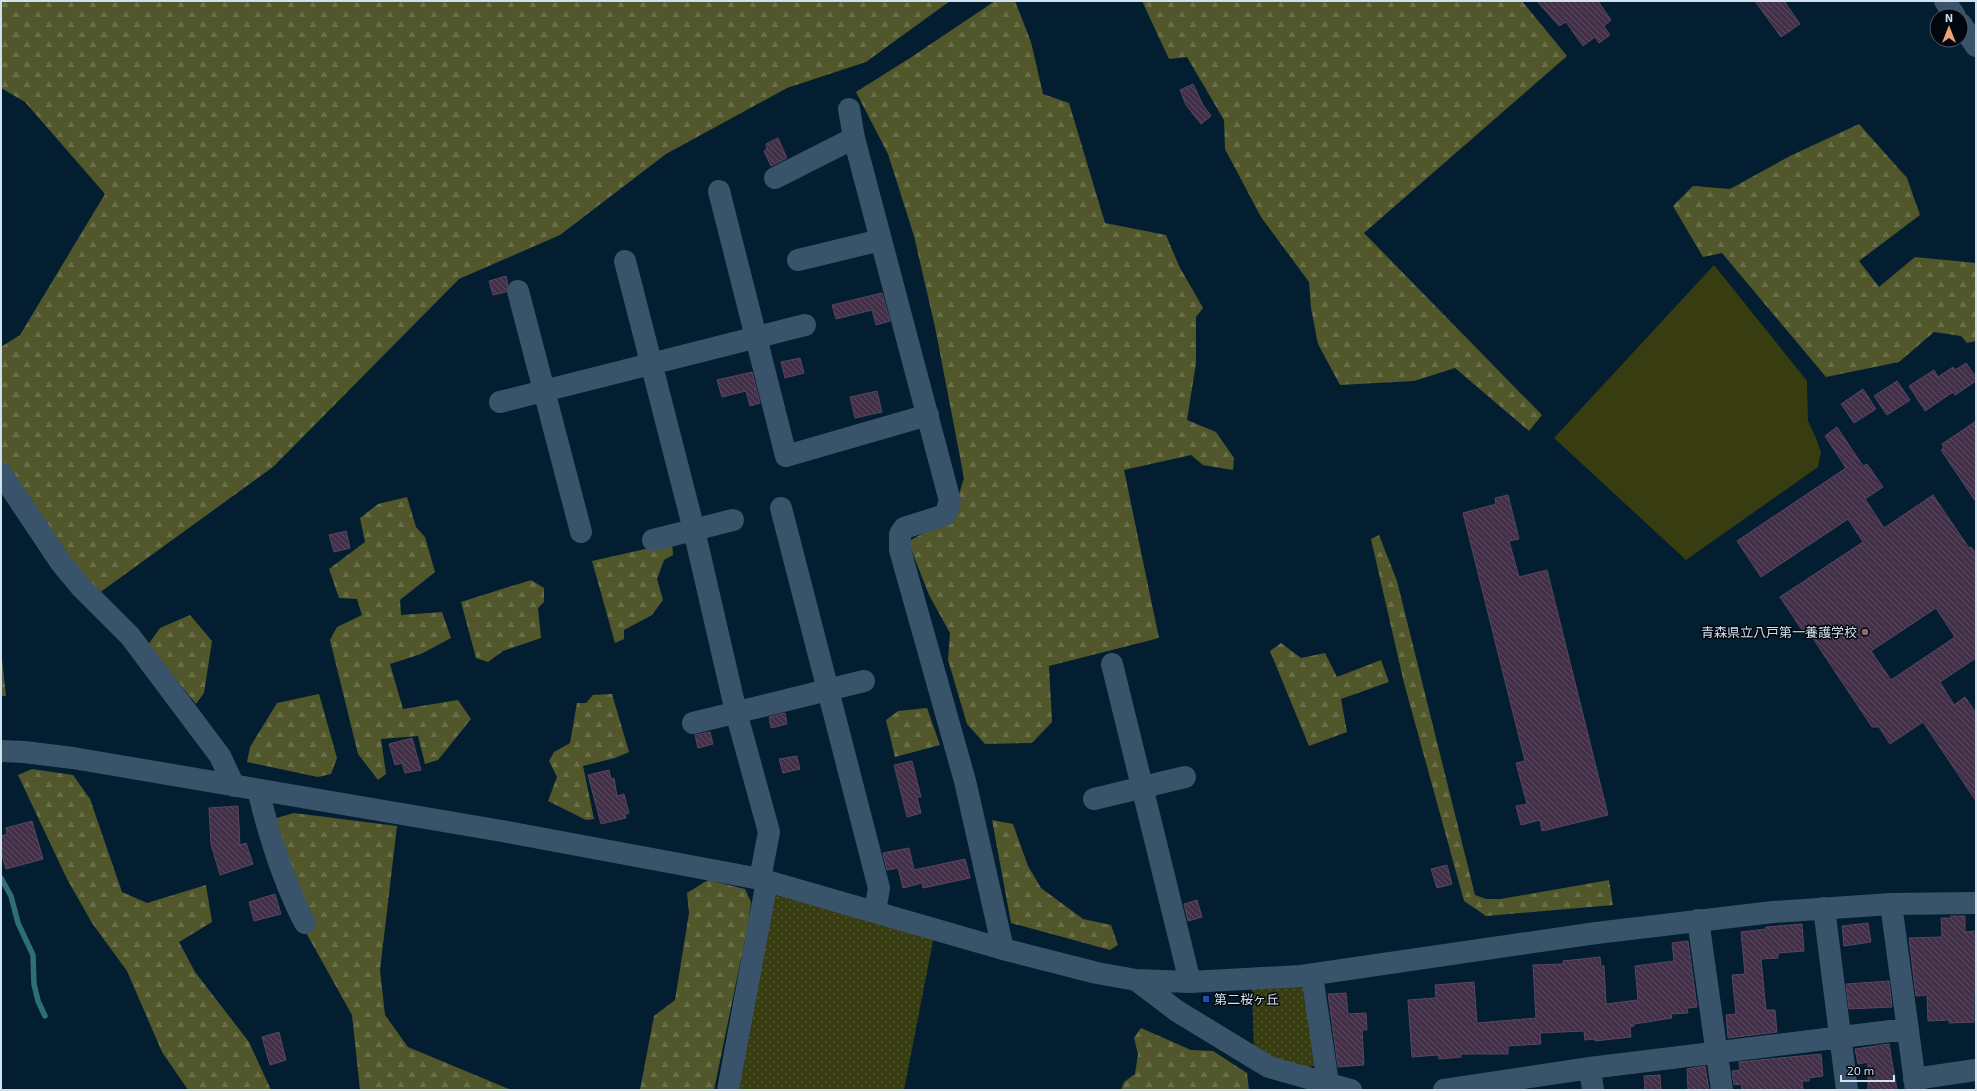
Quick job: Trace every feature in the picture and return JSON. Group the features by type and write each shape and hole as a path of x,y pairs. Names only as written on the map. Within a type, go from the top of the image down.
{"street":[{"path":"1969,36 1976,46"},
{"path":"849,109 854,138 950,501 945,515 904,528 900,534 900,550 965,781 1003,949"},
{"path":"775,178 854,138"},
{"path":"719,191 786,456 928,415"},
{"path":"798,260 881,240"},
{"path":"625,261 694,530 736,712 769,832 763,880 728,1090"},
{"path":"518,291 581,532"},
{"path":"500,402 652,365 805,325"},
{"path":"1,473 61,563 81,587 130,636 216,750 234,786"},
{"path":"781,508 879,888 875,911"},
{"path":"653,540 733,520"},
{"path":"1112,664 1190,982"},
{"path":"693,723 864,681"},
{"path":"1,751 24,752 73,758 502,831 763,880 1003,949 1098,973 1136,980 1190,982 1312,975 1698,920 1824,908 1891,904 1976,903"},
{"path":"1094,799 1185,777"},
{"path":"258,790 269,832 291,897 305,922"},
{"path":"1891,904 1915,1084 1976,1070"},
{"path":"1824,908 1847,1090"},
{"path":"1698,920 1722,1090"},
{"path":"1312,975 1328,1083"},
{"path":"1136,980 1177,1011 1269,1067 1351,1090"},
{"path":"1444,1090 1590,1068 1907,1028"},
{"path":"1590,1068 1593,1090"}],"green space":[{"path":"1,1 950,1 866,62 787,88 666,154 560,235 459,279 273,467 95,596 1,464 1,347 20,335 105,194 25,102 1,88"},
{"path":"995,1 1015,1 1031,42 1043,94 1069,103 1105,223 1166,235 1179,266 1203,308 1196,317 1196,363 1187,420 1216,432 1234,458 1233,470 1203,465 1191,455 1124,470 1159,638 1049,666 1052,722 1032,743 985,744 967,724 948,660 950,633 929,595 911,549 911,540 952,517 964,478 935,327 914,236 888,154 856,92"},
{"path":"1142,1 1522,1 1567,56 1364,233 1542,415 1529,431 1455,368 1414,381 1340,385 1318,344 1311,308 1309,282 1261,217 1225,149 1224,120 1187,57 1169,59"},
{"path":"1859,124 1907,178 1920,215 1859,261 1879,287 1915,257 1976,263 1976,341 1967,343 1961,336 1934,332 1899,362 1826,377 1722,253 1703,257 1673,206 1693,186 1730,189 1790,156"},
{"path":"1714,265 1807,381 1808,421 1821,452 1818,467 1686,560 1554,438"},
{"path":"407,497 416,527 425,537 435,572 400,600 401,615 442,612 451,638 421,654 390,664 403,709 458,700 471,719 438,760 425,764 418,736 381,739 386,774 378,780 358,754 330,640 337,627 362,615 357,599 339,598 329,569 365,542 360,518 378,504"},
{"path":"1379,535 1397,581 1475,895 1486,899 1501,899 1609,880 1613,905 1486,916 1464,901 1404,683 1371,539"},
{"path":"672,543 673,555 664,560 657,579 663,600 652,615 624,630 624,639 615,643 592,561"},
{"path":"531,580 544,588 544,602 538,608 541,638 503,651 488,662 476,658 461,602"},
{"path":"190,615 212,641 204,693 196,704 148,645 160,628"},
{"path":"1281,643 1301,658 1325,653 1337,677 1381,660 1389,682 1341,699 1347,732 1309,746 1270,651"},
{"path":"1,656 2,659 6,696 1,696"},
{"path":"319,694 337,758 331,774 318,777 247,762 250,747 277,703"},
{"path":"612,694 629,752 615,758 583,766 594,819 586,820 548,801 557,777 549,761 554,752 570,743 577,703 586,703 593,695"},
{"path":"927,708 940,745 895,757 886,720 898,711"},
{"path":"32,769 73,775 90,799 122,892 147,903 206,885 212,922 179,942 195,972 249,1042 271,1090 188,1090 162,1052 127,971 92,923 67,879 18,775"},
{"path":"294,813 397,826 380,970 385,1015 408,1047 511,1090 360,1090 352,1015 290,904 263,822"},
{"path":"992,820 1013,824 1028,866 1041,888 1083,919 1111,925 1118,945 1110,950 1011,923"},
{"path":"708,880 745,889 751,902 748,925 714,1090 640,1090 654,1016 675,1000 689,913 687,893"},
{"path":"775,895 934,936 904,1090 739,1090"},
{"path":"1299,985 1310,993 1316,1062 1314,1066 1303,1068 1254,1050 1252,989"},
{"path":"1141,1028 1191,1050 1213,1051 1247,1073 1249,1090 1121,1090 1124,1082 1135,1074 1138,1054 1134,1038"}],"building":[{"path":"1537,1 1598,1 1611,20 1604,26 1610,35 1599,43 1595,37 1583,46 1566,22 1559,26"},
{"path":"1755,1 1784,1 1800,24 1781,37"},
{"path":"1193,84 1203,105 1211,116 1201,124 1186,105 1180,90"},
{"path":"778,138 787,158 771,166 764,151 767,149 766,144"},
{"path":"506,276 508,284 506,292 493,295 489,281"},
{"path":"882,293 890,321 876,325 872,310 836,319 832,305"},
{"path":"800,358 804,373 785,378 781,362"},
{"path":"1966,363 1976,377 1976,381 1955,395 1953,392 1925,411 1909,386 1934,370 1938,377 1953,367 1955,370"},
{"path":"752,372 760,403 750,406 746,391 722,397 717,380"},
{"path":"1897,381 1910,400 1887,415 1874,396"},
{"path":"1863,389 1876,409 1854,423 1841,404"},
{"path":"877,391 882,412 855,418 850,397"},
{"path":"1976,421 1976,502 1941,450 1944,448 1942,444"},
{"path":"1837,427 1863,466 1867,464 1883,487 1865,499 1884,528 1933,495 1969,548 1971,547 1976,554 1976,658 1940,682 1954,705 1965,697 1976,713 1976,801 1923,722 1890,744 1879,727 1872,727 1806,628 1802,630 1780,597 1863,542 1848,519 1761,577 1737,541 1846,468 1825,436","holes":["1936,608 1955,637 1891,680 1871,651"]},
{"path":"1508,495 1519,539 1509,541 1519,577 1547,570 1608,815 1542,831 1540,820 1521,825 1516,806 1527,804 1516,763 1525,761 1463,513 1496,504 1495,498"},
{"path":"346,531 350,548 334,552 329,535"},
{"path":"785,713 787,724 771,728 769,717"},
{"path":"710,732 713,744 698,748 695,735"},
{"path":"412,738 421,770 405,773 402,763 395,765 389,744"},
{"path":"797,756 800,769 783,773 779,759"},
{"path":"912,761 921,797 917,797 921,813 907,817 894,765"},
{"path":"609,770 611,779 614,778 617,796 624,794 629,813 625,814 626,818 601,824 588,775"},
{"path":"238,806 240,845 246,843 253,864 220,875 211,844 209,808"},
{"path":"32,821 43,859 6,869 1,852 1,836 7,834 6,828"},
{"path":"909,848 914,870 965,859 970,878 923,888 922,883 903,888 898,868 887,870 883,853"},
{"path":"1447,865 1452,884 1437,888 1431,869"},
{"path":"275,894 281,914 254,921 249,902"},
{"path":"1197,900 1202,917 1188,921 1184,904"},
{"path":"1951,916 1965,916 1965,932 1976,931 1976,992 1974,993 1974,1022 1949,1023 1949,1020 1928,1021 1927,995 1916,996 1909,938 1942,937 1941,918 1951,918"},
{"path":"1868,923 1871,942 1844,946 1842,926"},
{"path":"1802,924 1804,951 1778,953 1778,958 1761,959 1766,1010 1775,1010 1777,1032 1728,1038 1726,1015 1736,1014 1732,975 1745,974 1741,932 1766,929 1766,927"},
{"path":"1688,941 1697,1007 1687,1008 1688,1013 1671,1014 1672,1018 1634,1024 1634,1026 1630,1027 1631,1037 1595,1041 1595,1039 1585,1040 1584,1031 1540,1033 1541,1044 1508,1046 1508,1054 1461,1054 1461,1057 1439,1059 1438,1055 1412,1057 1408,1000 1436,998 1435,985 1474,982 1477,1023 1536,1018 1533,965 1563,964 1563,961 1600,957 1601,966 1604,966 1606,1004 1638,1000 1635,966 1674,961 1672,943"},
{"path":"1889,981 1892,1007 1849,1009 1846,984"},
{"path":"1346,993 1348,1014 1366,1013 1367,1030 1362,1030 1364,1065 1338,1067 1328,994"},
{"path":"279,1032 286,1060 270,1065 262,1037"},
{"path":"1889,1044 1897,1090 1868,1090 1868,1062 1858,1064 1855,1049"},
{"path":"1821,1054 1823,1076 1809,1078 1809,1081 1802,1081 1803,1090 1742,1090 1741,1084 1734,1085 1732,1071 1740,1070 1739,1062"},
{"path":"1705,1066 1709,1090 1688,1090 1687,1069"},
{"path":"1660,1075 1661,1090 1645,1090 1644,1076"}],"waterway":[{"path":"1,878 11,896 18,923 33,955 34,984 38,1001 45,1016"}],"place":[{"name":"青森県立八戸第一養護学校","path":"1865,632"},
{"name":"第二桜ヶ丘","path":"1206,999"}]}
